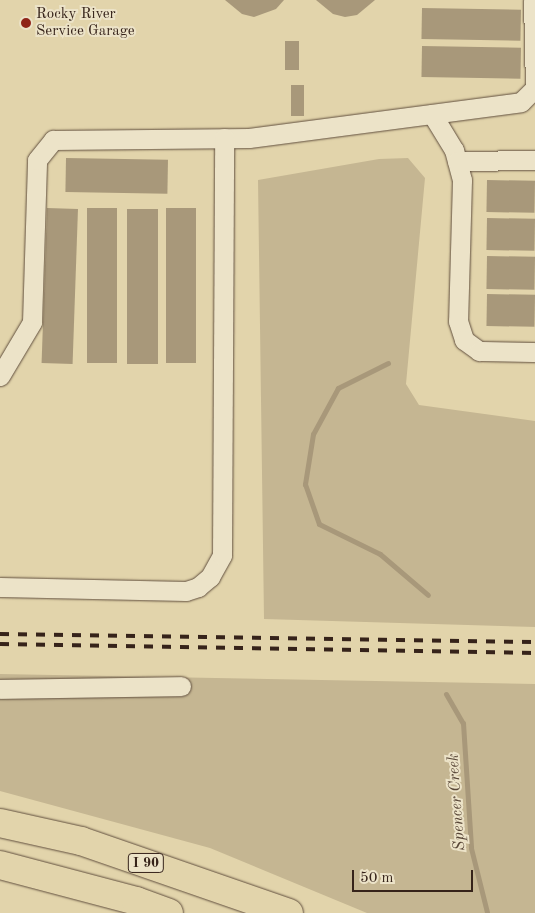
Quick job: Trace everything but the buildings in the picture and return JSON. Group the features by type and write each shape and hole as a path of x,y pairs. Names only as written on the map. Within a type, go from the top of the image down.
{"highway":[{"name":"I 90","path":"0,823 81,841 289,913"},
{"path":"0,865 169,913"}],"lane":[{"path":"0,376 32,322 37,160 53,140 249,138 522,102 535,88 533,0"},
{"path":"432,114 457,161 462,180 458,321 464,340 479,351 535,352"},
{"path":"0,587 186,591 198,587 210,577 222,555 224,138"},
{"path":"457,161 535,160"},
{"path":"0,689 181,686"}],"shaded area":[{"path":"225,0 284,0 276,9 254,17 242,14"},
{"path":"316,0 375,0 357,15 345,17 333,14"},
{"path":"422,8 521,10 520,41 421,39"},
{"path":"285,41 299,41 299,70 285,70"},
{"path":"422,46 521,48 520,79 421,77"},
{"path":"291,85 304,85 304,116 291,116"},
{"path":"66,158 168,160 167,194 65,192"},
{"path":"408,158 425,178 406,384 419,405 535,421 535,627 264,619 258,180 379,159"},
{"path":"487,180 535,181 534,213 486,212"},
{"path":"47,208 78,209 73,364 42,363"},
{"path":"87,208 117,208 117,363 87,363"},
{"path":"166,208 196,208 196,363 166,363"},
{"path":"127,209 158,209 158,364 127,364"},
{"path":"487,218 535,219 534,251 486,250"},
{"path":"487,256 535,257 534,290 486,289"},
{"path":"487,294 535,295 534,327 486,326"},
{"path":"0,674 535,684 535,913 367,913 210,848 0,791"}],"waterway":[{"name":"Spencer Creek","path":"388,363 338,388 313,434 305,484 319,524 380,554 428,595"},
{"name":"Spencer Creek","path":"446,694 463,723 471,848 487,912"}],"railway":[{"path":"0,634 535,642"},
{"path":"0,644 535,653"}],"place":[{"name":"Rocky River Service Garage","path":"26,23"}]}
